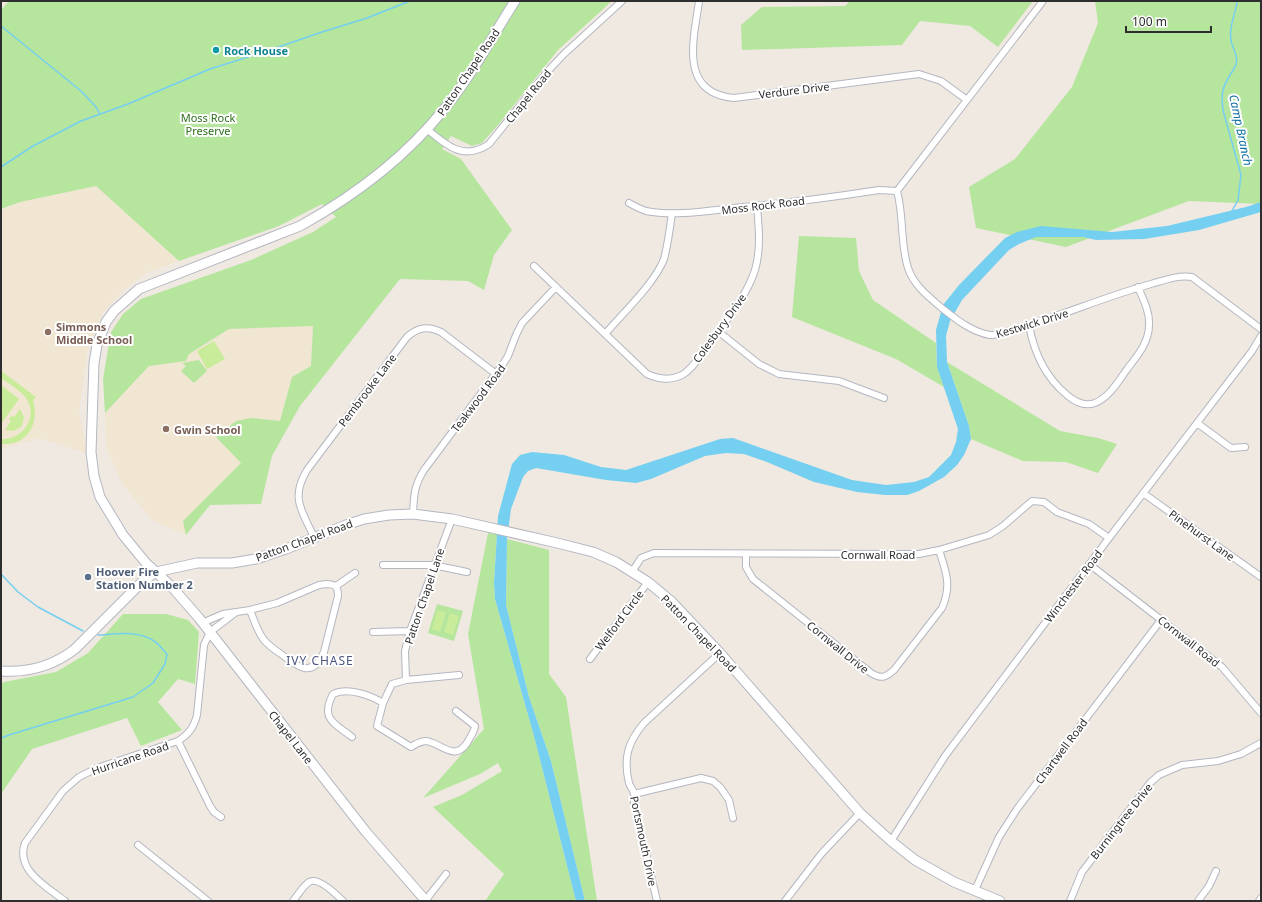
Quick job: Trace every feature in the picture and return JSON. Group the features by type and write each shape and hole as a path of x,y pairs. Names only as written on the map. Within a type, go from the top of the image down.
{"street":[{"name":"Patton Chapel Road","path":"514,1 446,108 408,149 367,184 322,214 287,231 139,290 114,311 106,322 97,345 94,363 91,452 94,476 100,497 123,535 146,563 156,572 197,563 244,562 286,549 346,524 364,519 389,515 413,514 452,518 593,552 616,562 648,582 672,602 720,653 860,813 891,841 915,860 954,882 997,900"},
{"name":"Chapel Road","path":"427,129 442,142 465,152 474,152 489,144 547,72 564,54 622,1"},
{"name":"Verdure Drive","path":"699,1 692,56 694,68 701,83 712,93 724,97 734,98 919,74 941,81 967,100"},
{"path":"898,191 1043,1"},
{"name":"Moss Rock Road","path":"629,203 645,211 672,213 710,212 879,190 898,191"},
{"name":"Kestwick Drive","path":"898,191 901,204 904,247 908,268 916,285 959,322 976,331 992,336 1029,325 1138,287 1182,276 1192,277 1261,329"},
{"name":"Colesbury Drive","path":"534,266 647,374 655,378 662,379 676,377 687,371 719,332 746,292 755,270 760,244 757,207"},
{"path":"605,334 652,280 659,269 667,246 672,213"},
{"path":"1029,325 1043,368 1056,386 1074,401 1085,404 1096,402 1101,400 1116,385 1144,347 1150,325 1148,314 1138,287"},
{"name":"Teakwood Road","path":"413,514 416,482 508,356 522,323 556,288"},
{"name":"Pembrooke Lane","path":"314,537 300,507 298,498 300,480 407,337 413,332 425,328 435,329 496,374"},
{"path":"719,332 759,364 778,374 839,381 884,398"},
{"name":"Winchester Road","path":"891,841 945,756 1089,564 1252,351 1261,336"},
{"path":"1197,423 1231,448 1246,447"},
{"name":"Pinehurst Lane","path":"1144,492 1261,577"},
{"name":"Cornwall Road","path":"632,572 640,558 654,553 911,554 939,550 989,535 1003,526 1032,501 1044,502 1057,512 1089,524 1109,538"},
{"name":"Patton Chapel Lane","path":"406,680 405,651 410,631 433,565 452,518"},
{"name":"Cornwall Drive","path":"746,554 746,567 753,579 870,674 882,678 894,670 942,608 947,598 948,580 939,550"},
{"name":"Cornwall Road","path":"1089,564 1222,668 1261,713"},
{"path":"383,565 433,565 468,572"},
{"path":"1,671 15,672 36,669 51,664 66,656 75,649 143,581 156,572"},
{"name":"Chapel Lane","path":"156,572 172,587 210,632 366,832 426,901"},
{"path":"336,586 356,573"},
{"name":"Welford Circle","path":"590,659 648,582"},
{"path":"202,623 223,614 250,610 277,603 319,585 332,584 336,586"},
{"path":"250,610 255,624 264,640 293,664 303,669 308,668 317,664 321,660 324,652 338,596 336,586"},
{"path":"210,632 235,613"},
{"name":"Chartwell Road","path":"975,890 999,836 1017,809 1161,620"},
{"path":"373,632 410,631"},
{"name":"Hurricane Road","path":"62,900 31,873 25,865 22,850 30,835 63,791 79,777 97,768 178,742 185,737 192,729 197,715 204,645 210,632"},
{"name":"Portsmouth Drive","path":"657,901 634,803 634,794 629,785 626,767 627,751 633,736 644,722 720,653"},
{"path":"456,711 475,726 474,731 464,746 456,751 448,751 427,741 417,742 411,747 377,726 382,703 392,684 406,680 459,675"},
{"path":"352,737 334,723 328,716 327,712 333,694 337,692 354,692 374,698 382,703"},
{"path":"178,742 210,806 221,818"},
{"name":"Burningtree Drive","path":"1070,901 1082,872 1150,783 1159,775 1182,765 1218,761 1241,754 1261,743"},
{"path":"634,794 701,778 713,782 720,787 729,800 733,818"},
{"path":"785,901 822,853 860,813"},
{"path":"138,845 208,901"},
{"path":"1198,901 1209,886 1216,871"},
{"path":"426,901 446,874"},
{"path":"293,901 304,886 313,880 324,885 343,901"}],"shaded area":[{"name":"Simmons Middle School","path":"96,186 179,261 148,272 125,289 103,312 87,352 79,412 87,453 39,438 1,449 1,211 20,202"},
{"name":"Gwin School","path":"313,325 311,366 292,377 280,421 251,418 216,437 241,463 183,521 186,535 152,520 123,485 106,448 105,413 149,366 186,361 189,354 229,329"}],"green space":[{"name":"Moss Rock Preserve","path":"9,1 612,1 558,50 482,143 472,146 451,136 442,149 461,159 512,230 494,255 484,290 468,281 400,279 300,406 272,456 261,504 210,505 186,535 183,521 241,463 216,437 236,421 251,418 280,421 292,377 311,366 313,326 229,329 189,354 186,361 149,366 105,413 103,379 111,332 123,314 141,299 251,260 313,232 336,217 322,204 279,226 179,261 96,186 20,202 1,209 1,10"},
{"path":"850,1 1033,1 998,47 970,26 920,21 902,45 742,50 741,25 762,7 845,6"},
{"path":"1095,1 1261,1 1261,204 1189,201 1066,247 976,228 969,187 1015,159 1072,87 1098,23"},
{"path":"799,236 856,238 859,271 873,300 936,343 937,367 944,387 896,359 792,317"},
{"path":"214,341 225,359 207,369 197,351"},
{"path":"199,360 207,371 194,383 181,371 186,366 182,363"},
{"path":"947,362 1060,431 1098,438 1117,444 1098,473 1066,462 1023,461 971,439 969,426"},
{"path":"1,371 36,397 33,400 35,417 33,425 24,437 10,444 1,444 1,439 16,436 22,431 30,420 31,413 30,405 24,395 1,378"},
{"path":"1,385 19,399 1,424"},
{"path":"20,409 24,417 22,426 14,431 5,430 11,421 9,419 11,416 14,417"},
{"path":"488,533 497,534 494,583 495,599 534,736 576,901 485,901 504,874 433,807 462,795 502,771 498,763 480,774 423,798 484,729 468,634"},
{"path":"507,539 549,550 549,674 566,697 597,901 585,901 551,761 529,697 506,605"},
{"path":"437,604 463,611 454,641 428,633"},
{"path":"437,610 446,612 440,632 432,629"},
{"path":"450,613 459,616 453,635 444,632"},
{"path":"123,614 166,614 188,620 199,632 195,684 178,679 158,702 182,730 141,746 127,718 32,749 1,794 1,684 4,682 56,672 88,653"}],"water":[{"path":"1261,202 1261,212 1199,230 1144,239 1096,240 1083,237 1036,237 1009,250 962,300 950,321 946,336 947,362 969,426 971,439 964,455 957,465 944,477 919,491 907,495 885,495 857,492 814,482 744,454 726,453 705,456 651,479 636,483 606,480 536,468 528,471 523,477 511,509 507,539 506,605 529,697 551,761 585,901 576,901 534,736 495,599 494,583 498,516 512,464 520,455 532,452 564,455 601,467 626,470 720,439 733,438 852,480 886,485 914,482 929,477 951,455 956,442 958,429 937,367 936,330 943,305 959,285 1005,238 1017,232 1041,226 1112,232 1167,226"}],"waterway":[{"path":"1,167 33,146 81,121 128,104 210,69 367,18 410,1"},
{"name":"Camp Branch","path":"1232,211 1238,200 1241,175 1223,110 1222,96 1225,84 1237,61 1230,35 1237,1"},
{"path":"1,26 81,91 96,107 100,114"},
{"path":"1,574 18,592 38,607 83,631"},
{"path":"1,738 133,697 153,683 165,664 167,654 158,644 148,638 134,634 98,635"}],"place":[{"name":"Rock House","path":"216,50"},
{"name":"Simmons Middle School","path":"48,332"},
{"name":"Gwin School","path":"166,429"},
{"name":"Hoover Fire Station Number 2","path":"88,577"}],"district":[{"name":"IVY CHASE","path":"320,660"}]}
